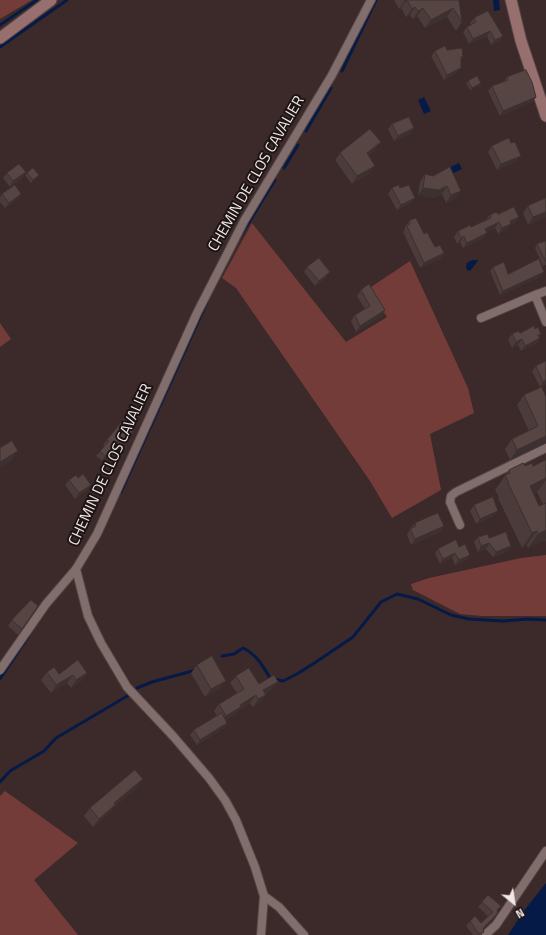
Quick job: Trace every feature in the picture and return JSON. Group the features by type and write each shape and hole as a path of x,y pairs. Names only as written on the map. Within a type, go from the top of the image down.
{"street":[{"path":"0,38 51,0"},
{"name":"CHEMIN DE CLOS CAVALIER","path":"261,935 264,896 236,820 225,800 183,747 127,687 101,643 88,616 76,569 97,534 197,313 240,228 332,75 371,0"},
{"path":"511,0 521,41 546,116"},
{"path":"481,318 546,291"},
{"path":"535,295 546,322"},
{"path":"460,525 450,502 451,496 456,492 546,448"},
{"path":"0,670 46,604 76,569"},
{"path":"485,935 496,925 546,851"},
{"path":"264,896 279,907 304,935"}],"shaded area":[{"path":"0,0 32,0 0,19"},
{"path":"252,223 346,342 387,317 368,289 410,261 468,388 474,413 430,434 441,490 392,518 370,481 236,288 222,278"},
{"path":"0,323 11,339 0,347"},
{"path":"546,555 546,616 482,616 460,614 413,590 411,584 429,578 521,558"},
{"path":"5,791 78,843 34,880 78,935 0,935 0,796"}],"water":[{"path":"493,0 499,0 500,10 494,11"},
{"path":"424,97 431,111 424,114 418,100"},
{"path":"459,163 462,169 449,175 447,169"},
{"path":"472,260 478,261 470,271 467,270 467,263"},
{"path":"546,883 546,935 508,935 523,912"}],"building":[{"path":"407,0 459,0 462,22 453,8 431,20 423,8 418,11 415,7 412,9"},
{"path":"488,11 503,36 495,40 490,31 473,39 467,27 476,22 474,18"},
{"path":"445,46 447,50 462,48 463,57 461,57 461,68 447,75 435,51"},
{"path":"526,70 532,82 536,97 503,111 492,86 508,80 507,77"},
{"path":"477,76 481,83 472,88 468,81"},
{"path":"409,117 414,128 398,136 392,124"},
{"path":"370,129 381,142 367,153 375,166 357,176 340,153"},
{"path":"509,138 511,143 515,142 521,156 501,164 492,146"},
{"path":"19,164 26,172 13,181 7,173"},
{"path":"450,167 461,191 451,195 447,186 439,190 423,188 425,174 433,176"},
{"path":"33,168 39,175 33,180 27,173"},
{"path":"15,185 21,194 9,203 2,194"},
{"path":"399,185 400,188 409,185 415,198 401,205 392,188"},
{"path":"546,198 546,212 533,217 528,206"},
{"path":"514,207 519,217 510,221 511,224 502,228 499,222 485,229 487,233 467,243 464,236 461,238 458,231 491,218 490,215 496,212 498,214"},
{"path":"416,218 424,234 427,232 435,247 440,245 444,253 424,263 407,226 410,224 409,221"},
{"path":"546,241 546,262 537,244"},
{"path":"319,258 330,272 319,281 307,267"},
{"path":"539,259 544,272 503,291 493,267 504,262 508,274"},
{"path":"369,284 385,310 360,326 355,315 370,306 361,290"},
{"path":"534,326 535,329 538,327 541,334 538,335 540,338 525,346 522,339 516,342 512,334 518,331 520,333"},
{"path":"546,361 546,380 543,382 536,366"},
{"path":"542,387 546,397 546,436 517,450 512,439 538,426 524,395"},
{"path":"124,419 135,429 124,442 120,439 105,456 100,451"},
{"path":"12,441 18,451 0,462 0,448"},
{"path":"546,460 546,478 530,486 539,506 546,503 546,530 538,534 537,531 532,533 505,475 510,473 509,470 523,463 525,466 532,463 533,466"},
{"path":"83,474 91,485 79,493 69,480 76,475 78,478"},
{"path":"493,497 498,511 480,519 474,505"},
{"path":"438,513 444,526 415,539 410,529 416,526 415,523"},
{"path":"506,532 511,546 496,552 489,543 481,546 478,537 488,534 489,538"},
{"path":"456,540 459,547 465,544 470,555 459,560 455,553 443,559 438,549"},
{"path":"31,600 38,606 22,629 12,620"},
{"path":"212,656 226,681 211,689 197,665"},
{"path":"78,660 87,673 76,680 73,675 56,685 47,672 54,667 59,674"},
{"path":"249,668 259,684 274,675 278,682 263,690 266,695 258,699 256,695 240,705 241,707 226,716 219,704 244,689 236,676"},
{"path":"222,713 227,723 200,740 194,730"},
{"path":"135,770 143,779 114,803 116,804 99,819 90,808"},
{"path":"488,895 501,906 497,910 498,912 495,916 483,929 484,932 479,934 470,921 475,916 481,923 493,912 482,902"}],"waterway":[{"path":"0,25 37,0"},
{"path":"0,47 67,0"},
{"path":"342,71 376,0"},
{"path":"306,131 331,88"},
{"path":"284,168 298,145"},
{"path":"238,240 275,180"},
{"path":"121,492 207,302"},
{"path":"222,656 234,654 243,648 255,657 270,678 283,681 297,674 353,637 381,602 397,594 418,599 451,615 469,619 503,621 528,619 546,620"},
{"path":"0,679 28,637"},
{"path":"137,688 152,682 196,670"},
{"path":"0,782 10,771 44,751 56,738 129,695"}]}
